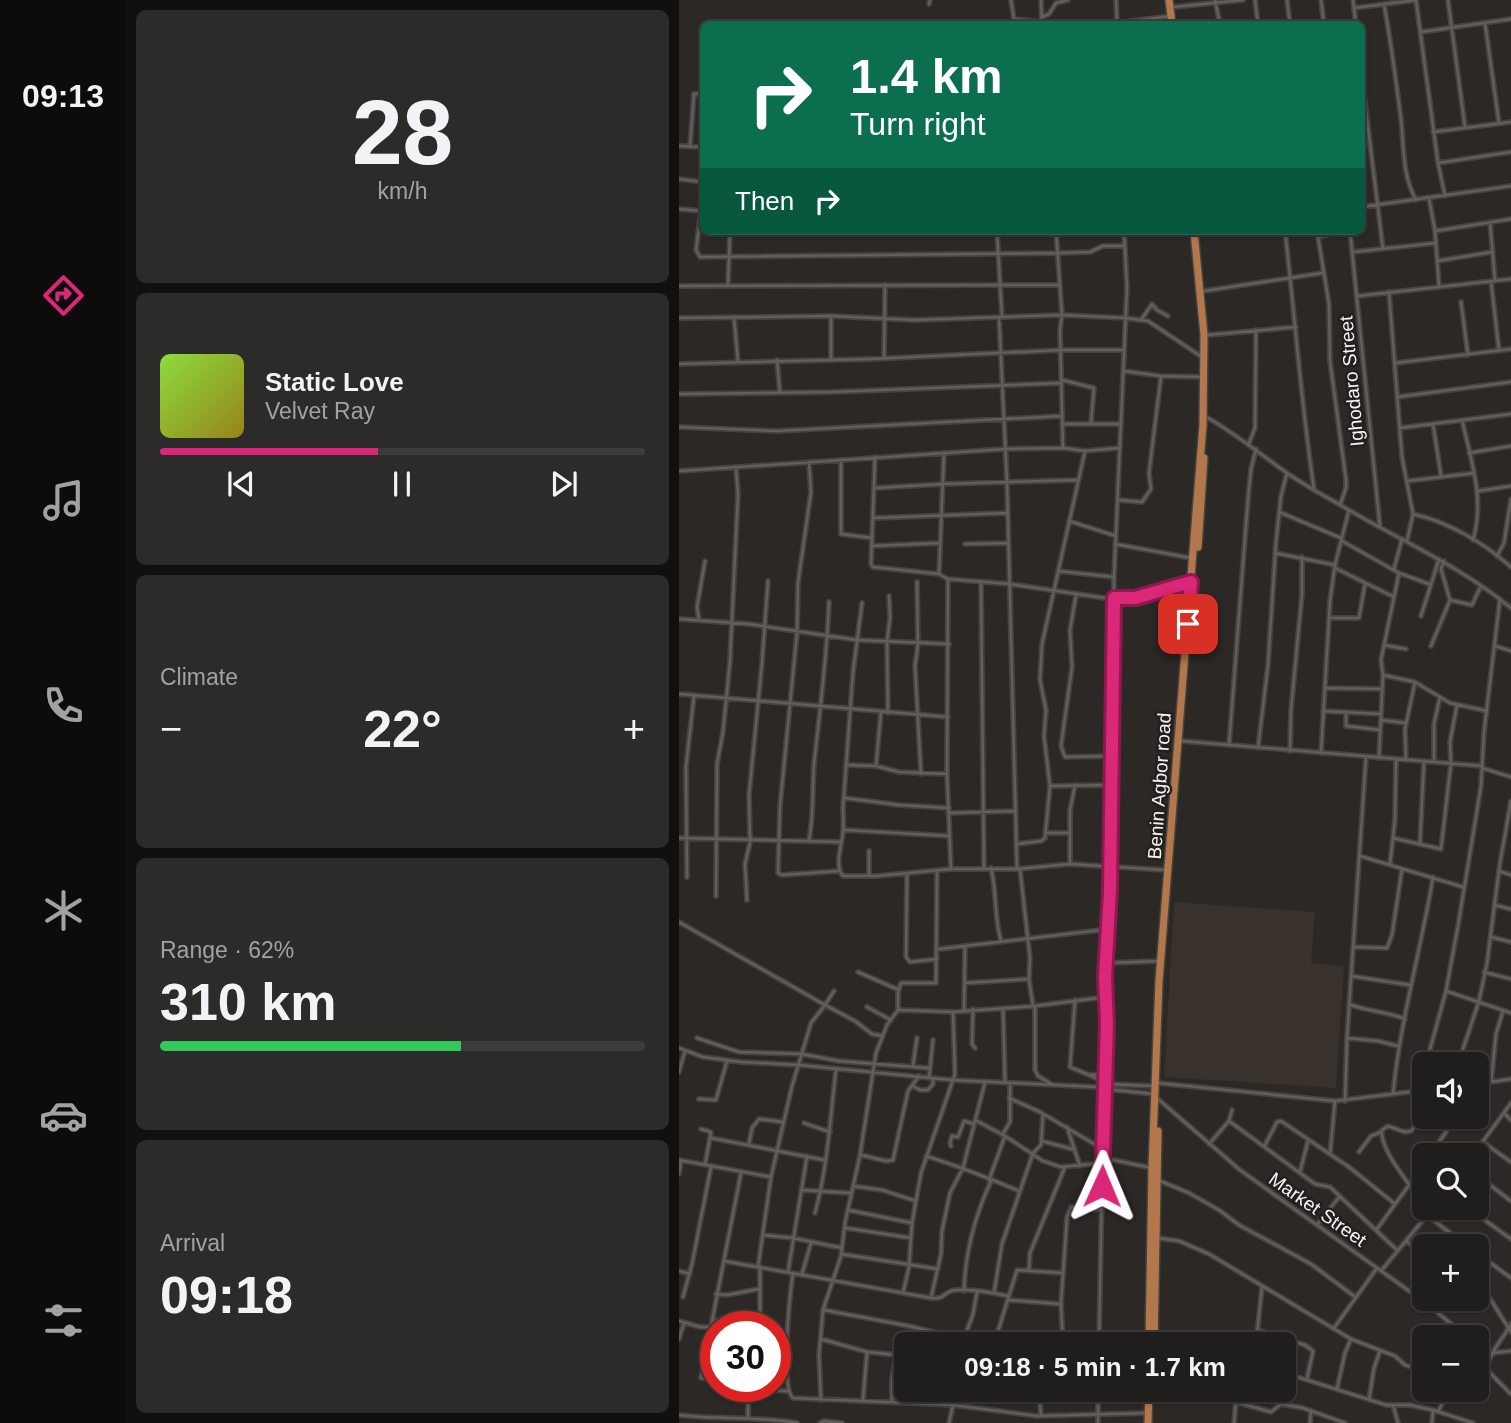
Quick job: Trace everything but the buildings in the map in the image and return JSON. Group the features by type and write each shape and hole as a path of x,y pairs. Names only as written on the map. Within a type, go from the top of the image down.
{"highway":[{"name":"Benin Agbor road","path":"1152,1332 1152,1168 1203,425 1204,359 1196,235"},
{"name":"Benin Agbor road","path":"1154,1331 1161,961 1192,558 1208,418 1208,335 1197,235"},
{"path":"1149,1402 1150,1423"},
{"path":"1150,1423 1151,1402"}],"street":[{"path":"1011,0 1014,19 1042,21 1056,3 1068,0"},
{"path":"1041,0 1042,21"},
{"path":"1116,0 1117,21"},
{"path":"1131,21 1216,1 1244,0"},
{"path":"1255,0 1258,21"},
{"path":"1287,0 1290,21"},
{"path":"1321,0 1324,21"},
{"path":"1353,0 1356,21"},
{"path":"1354,8 1416,0 1437,163 1445,196"},
{"path":"1448,0 1465,127"},
{"path":"1216,1 1219,21"},
{"path":"1384,4 1401,118 1404,158 1409,184 1416,200"},
{"path":"1421,32 1511,19"},
{"path":"1485,23 1499,123"},
{"path":"690,147 694,94 700,94"},
{"path":"1365,104 1383,249"},
{"path":"1433,132 1511,122"},
{"path":"679,146 700,147"},
{"path":"1437,163 1511,152"},
{"path":"679,179 700,182"},
{"path":"1365,206 1511,186"},
{"path":"1429,198 1435,231 1439,286"},
{"path":"679,209 700,211"},
{"path":"1435,231 1511,219"},
{"path":"1490,222 1499,351"},
{"path":"700,229 697,255 700,257 1058,253 1090,251 1103,246 1125,246"},
{"path":"728,286 730,235"},
{"path":"997,235 1018,869 1030,958 1035,1070 1038,1076 1054,1085"},
{"path":"1056,235 1062,315 1063,449"},
{"path":"1099,1332 1114,577 1126,318 1124,235"},
{"path":"1285,235 1314,489"},
{"path":"1326,235 1318,237 1329,304 1332,387 1346,480 1345,494 1340,505"},
{"name":"Ighodaro Street","path":"1351,235 1380,528"},
{"path":"1353,252 1436,243"},
{"path":"1437,261 1492,252"},
{"path":"1204,291 1323,273"},
{"path":"1358,296 1511,279"},
{"path":"884,358 885,285"},
{"path":"679,286 1059,285"},
{"path":"1389,292 1399,429 1413,514 1407,541"},
{"path":"1461,302 1468,355"},
{"path":"1141,320 1152,304 1168,316"},
{"path":"679,318 831,316 884,319 1062,315 1126,318 1141,320 1164,330 1204,359"},
{"path":"831,316 831,359"},
{"path":"734,317 738,362"},
{"path":"1208,335 1296,327"},
{"path":"1249,443 1255,428 1256,330"},
{"path":"1396,363 1511,349"},
{"path":"679,364 1124,350"},
{"path":"777,360 780,393"},
{"path":"1124,371 1161,376 1204,377"},
{"path":"1119,500 1142,502 1151,489 1149,473 1161,376"},
{"path":"679,394 780,393 1062,381 1094,388 1091,423"},
{"path":"1397,397 1511,383"},
{"path":"1399,429 1511,414"},
{"path":"679,427 777,431 1062,416"},
{"path":"1208,418 1249,443 1287,473 1380,528 1444,561 1511,608"},
{"path":"1462,421 1478,491 1478,522 1473,540"},
{"path":"1062,424 1121,424"},
{"path":"1433,424 1441,477"},
{"path":"1469,453 1511,446"},
{"path":"679,471 944,453 1119,448"},
{"path":"1229,746 1250,479 1256,449"},
{"path":"1017,845 1044,840 1050,786 1044,736 1046,710 1039,680 1042,644 1085,451"},
{"path":"939,574 944,453"},
{"path":"876,457 871,546 873,567 939,574 948,579 1114,598 1135,598 1191,582"},
{"path":"841,460 841,534 872,538"},
{"path":"809,462 811,492 799,583 797,633 785,740 778,839 779,874 839,871"},
{"path":"716,896 717,764 727,698 732,623 739,494 736,466"},
{"path":"1258,748 1268,665 1279,512 1287,473"},
{"path":"1406,482 1474,473"},
{"path":"874,488 1077,480"},
{"path":"1478,491 1511,486"},
{"path":"1497,556 1504,543 1511,499"},
{"path":"1321,754 1330,601 1335,566 1349,510"},
{"path":"1279,512 1342,540 1399,573 1429,584"},
{"path":"874,518 1007,513"},
{"path":"1413,514 1429,517 1473,540 1511,567"},
{"path":"1068,520 1116,536"},
{"path":"1394,569 1402,538"},
{"path":"871,546 940,542"},
{"path":"965,544 1008,543"},
{"path":"1115,544 1192,558"},
{"path":"1275,553 1335,566 1394,597"},
{"path":"1290,751 1303,557"},
{"path":"1421,616 1439,559"},
{"path":"699,620 697,607 705,561"},
{"path":"1431,646 1450,600 1441,569 1444,561"},
{"path":"1057,570 1114,577"},
{"path":"1379,758 1384,675 1381,660 1399,573"},
{"path":"948,579 947,774 951,869"},
{"path":"747,900 745,870 750,839 749,795 768,581"},
{"path":"917,582 918,644 915,666 921,774"},
{"path":"981,582 984,868"},
{"path":"1330,618 1359,618 1365,584"},
{"path":"1450,600 1472,605 1481,586"},
{"path":"1076,595 1070,630 1072,667 1061,746 1065,757 1110,755"},
{"path":"888,713 889,596"},
{"path":"1429,1052 1446,990 1481,786 1486,710 1500,599"},
{"path":"809,840 814,811 813,779 829,636 829,602"},
{"path":"862,603 840,842 839,871 843,876 907,874 951,869 1018,869 1070,864 1169,870"},
{"path":"679,619 732,623 857,640 949,644"},
{"path":"1384,645 1406,649"},
{"path":"1495,646 1511,651"},
{"path":"1384,675 1415,682 1457,705 1486,710"},
{"path":"1406,760 1406,723 1415,682"},
{"path":"1324,688 1382,689"},
{"path":"679,694 947,717"},
{"path":"687,877 686,766 694,696"},
{"path":"1434,762 1434,724 1440,697"},
{"path":"1393,838 1441,848 1451,763 1450,742 1457,705"},
{"path":"1323,711 1381,714"},
{"path":"876,766 881,712"},
{"path":"1346,713 1346,726 1380,730"},
{"path":"1381,720 1406,723"},
{"path":"1182,741 1451,763 1482,767 1511,777"},
{"path":"1345,1101 1366,757"},
{"path":"1389,865 1393,838 1396,759"},
{"path":"1420,843 1425,761"},
{"path":"848,765 876,766 899,772 947,774"},
{"path":"1070,864 1070,810 1075,785"},
{"path":"1050,786 1110,785"},
{"path":"845,798 949,810 1016,811"},
{"path":"1462,1052 1479,1002 1511,800"},
{"path":"843,830 950,836"},
{"path":"1045,833 1070,832"},
{"path":"679,838 840,842"},
{"path":"1504,840 1511,842"},
{"path":"869,852 869,876"},
{"path":"1360,856 1463,887"},
{"path":"991,868 997,897 998,930 1002,942"},
{"path":"1353,947 1387,948 1392,935 1402,869"},
{"path":"821,1400 820,1338 823,1310 841,1254 874,1063 883,1037 898,1010 898,990 903,982 936,983 937,871"},
{"path":"1499,872 1511,875"},
{"path":"907,874 906,957 910,962 937,959"},
{"path":"1393,1094 1398,1046 1418,960 1433,877"},
{"path":"1494,905 1511,909"},
{"path":"679,922 855,1021 872,1034 883,1037"},
{"path":"938,949 1109,929"},
{"path":"1491,937 1511,942"},
{"path":"964,1010 965,947"},
{"path":"1107,963 1161,961"},
{"path":"858,972 898,990"},
{"path":"1484,972 1511,979"},
{"path":"1351,976 1411,985"},
{"path":"965,983 1029,979"},
{"path":"760,1311 759,1267 771,1177 783,1122 811,1023 834,990"},
{"path":"1446,990 1511,1013"},
{"path":"898,1010 953,1012 1105,997"},
{"path":"1075,1000 1070,1068 1105,1085 1157,1091"},
{"path":"1349,1004 1362,1010 1392,1014 1405,1019"},
{"path":"867,1007 891,1020"},
{"path":"1003,1008 1005,1083"},
{"path":"973,1009 972,1044 975,1048"},
{"path":"1503,1011 1496,1034 1490,1082 1511,1079"},
{"path":"903,1293 909,1265 912,1223 926,1156 956,1070 953,1012"},
{"path":"697,1038 735,1051 802,1054 839,1061 874,1063 907,1068 917,1076"},
{"path":"913,1065 917,1038"},
{"path":"1347,1038 1398,1046"},
{"path":"913,1086 928,1090 933,1084 928,1068 933,1040"},
{"path":"679,1048 727,1061 985,1082 1105,1085 1157,1091 1335,1101 1412,1092"},
{"path":"679,1072 685,1051"},
{"path":"755,1063 764,1054"},
{"path":"817,1057 822,1067"},
{"path":"699,1099 716,1100 727,1061"},
{"path":"907,1068 913,1065 928,1068"},
{"path":"815,1213 830,1132 836,1070"},
{"path":"1089,1075 1106,1074"},
{"path":"860,1155 893,1160 908,1091 917,1076"},
{"path":"930,1298 938,1269 944,1216 950,1193 963,1168 985,1082"},
{"path":"964,1291 965,1268 978,1209 1010,1122 1010,1083"},
{"name":"Market Street","path":"1157,1091 1209,1144 1240,1170 1426,1303 1453,1325"},
{"path":"1009,1098 1067,1127 1103,1149"},
{"path":"1330,1155 1335,1101"},
{"path":"1511,1103 1483,1142 1511,1162"},
{"path":"1209,1144 1229,1121 1232,1110"},
{"path":"1504,1113 1511,1120"},
{"path":"994,1293 1002,1244 1033,1153 1042,1141 1043,1114"},
{"path":"749,1146 752,1128 759,1119 783,1122"},
{"path":"951,1146 952,1136 958,1137 964,1121 974,1122 1004,1135 1043,1161 1065,1167 1103,1163"},
{"path":"1229,1121 1315,1184 1330,1186 1398,1251"},
{"path":"1264,1146 1277,1122 1281,1121 1395,1204"},
{"path":"804,1123 830,1132"},
{"path":"1359,1152 1371,1136 1388,1126 1405,1132 1413,1129"},
{"path":"1067,1127 1080,1166"},
{"path":"701,1129 710,1131 711,1138 705,1166"},
{"path":"1381,1132 1390,1156 1412,1187"},
{"path":"711,1138 825,1160"},
{"path":"1300,1172 1308,1140"},
{"path":"1042,1141 1074,1150"},
{"path":"787,1272 807,1156"},
{"path":"926,1156 1019,1191"},
{"path":"1103,1158 1152,1168"},
{"path":"679,1174 680,1160 771,1177"},
{"path":"683,1297 711,1167"},
{"path":"1028,1269 1030,1253 1065,1167"},
{"path":"713,1311 741,1173"},
{"path":"1158,1180 1189,1193 1219,1210 1239,1226 1311,1264 1354,1296"},
{"path":"1377,1229 1412,1181"},
{"path":"1489,1184 1511,1201"},
{"path":"853,1186 882,1190 916,1201"},
{"path":"801,1190 851,1193"},
{"path":"1317,1225 1340,1196"},
{"path":"1063,1332 1062,1273 1067,1217 1070,1208 1102,1210"},
{"path":"848,1210 912,1223"},
{"path":"1381,1271 1423,1220"},
{"path":"1435,1220 1452,1234"},
{"path":"1485,1220 1511,1239"},
{"path":"845,1228 911,1238"},
{"path":"763,1235 842,1248"},
{"path":"1156,1237 1179,1241 1209,1254 1351,1339 1395,1356 1412,1367"},
{"path":"1406,1241 1412,1245"},
{"path":"802,1274 811,1243"},
{"path":"841,1254 938,1269"},
{"path":"724,1261 930,1298 941,1298 951,1292 964,1291 1061,1304"},
{"path":"1489,1262 1511,1278"},
{"path":"1334,1328 1354,1296 1377,1268"},
{"path":"998,1332 1017,1270 1062,1273"},
{"path":"679,1271 690,1274"},
{"path":"790,1311 793,1273"},
{"path":"1262,1287 1258,1330 1305,1345 1313,1351 1307,1380"},
{"path":"716,1294 727,1295 759,1289"},
{"path":"967,1332 977,1292"},
{"path":"1489,1298 1510,1328 1489,1360"},
{"path":"823,1310 934,1332"},
{"path":"679,1321 700,1325"},
{"path":"679,1339 684,1323"},
{"path":"820,1338 867,1352 894,1356"},
{"path":"1337,1389 1351,1339"},
{"path":"1369,1400 1380,1350"},
{"path":"863,1401 867,1352"},
{"path":"1493,1353 1511,1352"},
{"path":"892,1402 894,1368"},
{"path":"1489,1372 1511,1394"},
{"path":"1296,1376 1369,1400 1433,1410 1473,1423"},
{"path":"791,1395 793,1398 821,1400 953,1405 1039,1416 1148,1413"},
{"path":"748,1402 748,1418"},
{"path":"1036,1423 1039,1402"},
{"path":"1098,1402 1098,1423"},
{"path":"1234,1423 1236,1402 1271,1412 1281,1404 1345,1423"},
{"path":"1438,1412 1443,1402"},
{"path":"949,1423 953,1405"},
{"path":"1393,1405 1398,1423"},
{"path":"1432,1423 1433,1410"},
{"path":"1310,1423 1311,1411"},
{"path":"679,1415 765,1418 797,1423"},
{"path":"687,1416 687,1423"},
{"path":"820,1423 842,1423"}],"shaded area":[{"path":"1174,902 1315,912 1311,963 1344,966 1336,1088 1164,1077"}],"route":[{"path":"1102,1186 1114,598 1135,598 1191,582 1188,624"}]}
